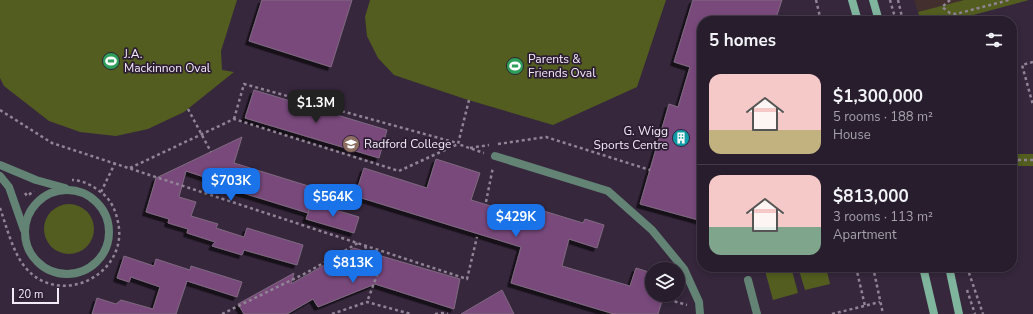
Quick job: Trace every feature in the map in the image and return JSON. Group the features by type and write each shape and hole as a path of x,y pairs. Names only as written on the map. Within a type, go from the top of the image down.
{"main road":[{"path":"852,0 857,16"},
{"path":"873,0 878,16"},
{"path":"924,272 934,314"},
{"path":"950,272 959,314"}],"lane":[{"path":"495,156 608,191 652,230 684,269 699,302 700,314"},
{"path":"0,165 48,183 82,192 95,200 104,211 109,225 109,239 104,253 95,264 82,272 68,274 53,272 41,266 32,256 26,244 24,231 9,187 0,176"},
{"path":"24,231 27,217 34,206 44,196 56,191 69,189"},
{"path":"748,280 756,314"}],"path":[{"path":"816,0 820,16"},
{"path":"890,0 895,16"},
{"path":"898,0 902,16"},
{"path":"950,0 942,7 950,13 956,14 1009,0"},
{"path":"1033,62 1022,65 1033,105"},
{"path":"234,119 244,84 458,144 495,156 486,202"},
{"path":"458,144 469,100"},
{"path":"188,109 211,152"},
{"path":"0,110 52,143 467,278 477,237"},
{"path":"129,168 234,119 399,171 458,144"},
{"path":"470,148 546,137 650,170"},
{"path":"1017,160 1033,160"},
{"path":"101,192 115,163"},
{"path":"0,208 15,251 25,267 39,279 55,285 72,286 88,281 102,272 113,259 119,243 120,226 115,210 101,192 92,185 76,180 70,180"},
{"path":"27,196 39,186 48,183"},
{"path":"222,314 306,273 358,243"},
{"path":"364,245 377,275 367,302"},
{"path":"857,272 865,306"},
{"path":"874,272 882,314"},
{"path":"969,272 983,314"},
{"path":"967,289 975,314"},
{"path":"332,314 367,302 411,314"},
{"path":"677,302 687,305 688,310"},
{"path":"832,314 880,302"},
{"path":"435,314 448,314"}],"shaded area":[{"path":"914,0 964,0 918,12"}],"green space":[{"name":"J.A. Mackinnon Oval","path":"0,0 237,0 221,51 222,70 234,72 184,112 148,129 116,136 80,132 49,121 4,86 0,78"},
{"name":"Parents & Friends Oval","path":"370,0 666,0 637,87 553,125 465,99 394,75 378,58 367,36 365,17"},
{"path":"964,0 1029,0 970,16 919,16 918,12"},
{"path":"1017,154 1033,154 1033,166 1017,166"},
{"path":"64,204 74,204 87,211 94,224 94,234 87,247 74,254 64,254 55,250 48,243 44,234 44,224 48,215 55,208"},
{"path":"765,272 792,272 798,293 773,300"},
{"path":"800,272 827,272 830,284 805,290"}],"building":[{"path":"262,0 352,0 331,67 249,41"},
{"name":"G. Wigg Sports Centre","path":"693,0 782,0 777,16 697,16 697,220 640,204 669,104 678,107 690,67 674,62"},
{"path":"254,90 387,130 379,158 245,118"},
{"path":"242,137 234,163 315,188 308,213 233,190 234,187 186,171 179,197 196,202 191,216 218,224 216,228 244,237 247,228 303,245 297,265 244,250 242,255 212,246 215,242 187,233 188,229 168,223 169,219 146,212 156,178"},
{"path":"436,159 480,173 471,200 531,218 534,208 583,223 585,219 604,225 597,248 569,239 562,266 630,286 636,268 645,271 645,302 662,302 658,314 614,314 511,283 521,247 355,196 364,168 427,188"},
{"path":"312,203 359,217 354,233 306,219"},
{"path":"354,248 460,279 454,309 375,284 318,307 313,299 287,314 244,314 238,304 294,273 291,284"},
{"path":"124,256 154,266 156,259 190,270 191,266 242,282 237,297 187,281 176,314 92,314 97,298 116,304 121,300 153,309 160,287 131,277 129,282 117,278"},
{"path":"502,290 514,314 461,314"}],"place":[{"name":"J.A. Mackinnon Oval","path":"111,61"},
{"name":"Parents & Friends Oval","path":"515,66"},
{"name":"G. Wigg Sports Centre","path":"681,138"},
{"name":"Radford College","path":"351,144"}]}
